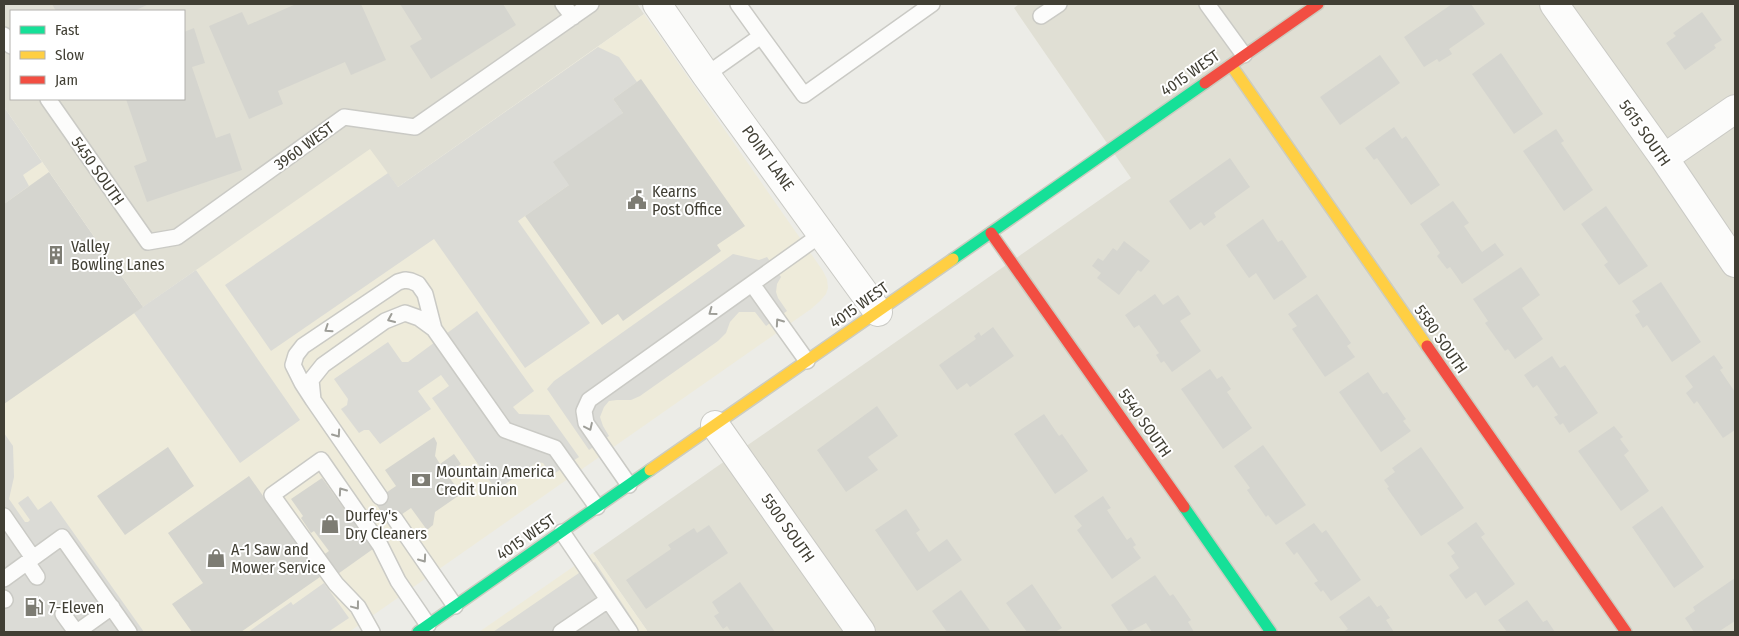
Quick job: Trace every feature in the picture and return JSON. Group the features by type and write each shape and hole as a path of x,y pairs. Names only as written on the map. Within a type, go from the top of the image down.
{"street":[{"name":"POINT LANE","path":"657,4 706,75 823,233 878,312"},
{"name":"4015 WEST","path":"423,629 1318,4"},
{"name":"5615 SOUTH","path":"1554,4 1664,158 1735,263"},
{"name":"5580 SOUTH","path":"1231,65 1626,632"},
{"path":"1664,158 1735,109"},
{"name":"5540 SOUTH","path":"991,233 1271,632"},
{"name":"5500 SOUTH","path":"715,425 861,632"}],"lane":[{"path":"563,4 573,17"},
{"name":"3960 WEST","path":"148,242 177,237 344,117 415,127 591,4"},
{"path":"738,4 804,96 932,4"},
{"path":"1041,16 1059,4"},
{"path":"1207,4 1244,56"},
{"path":"706,75 761,36"},
{"name":"5450 SOUTH","path":"49,100 148,242"},
{"path":"629,485 586,422 584,411 589,400 823,233"},
{"path":"380,497 302,383 293,365 296,355 303,346 398,282 405,280 418,284 425,294 434,329"},
{"path":"752,284 807,361"},
{"path":"313,400 312,380 322,365 385,321 405,314 419,318 434,329 505,430 555,448 597,507"},
{"path":"372,632 358,607 336,584 272,494 321,460 380,545 423,629"},
{"path":"4,516 30,560 37,577"},
{"path":"395,519 455,606"},
{"path":"562,532 630,632"},
{"path":"4,579 62,537 129,632"},
{"path":"561,632 608,600"},
{"path":"63,614 76,632 112,607"}],"shaded area":[{"path":"4,4 637,4 644,14 398,187 196,270 143,307 4,107"},
{"path":"1019,4 1735,4 1735,632 648,632 593,553 1131,178 1014,8"},
{"path":"644,14 823,271 827,279 828,288 820,301 349,632 4,632 4,107 143,307 370,149 398,187"},
{"path":"598,47 619,57 637,82 613,99 623,113 569,185 518,221 590,323 525,368 434,239 271,351 225,285 388,173 398,187"},
{"path":"4,107 42,162 23,175 29,186 4,204"},
{"path":"733,254 759,260 767,257 781,277 777,284 776,292 787,311 766,326 755,312 739,312 730,322 726,333 718,341 640,396 631,400 609,401 600,417 609,436 589,450 547,389 554,381"},
{"path":"196,270 300,420 240,463 134,313"},
{"path":"477,311 534,391 513,407 519,414 549,415 579,457 552,475 543,463 538,462 496,490 432,398 449,386 441,375 418,391 431,409 380,444 369,430 359,433 341,409 347,405 348,399 334,379 388,342 402,362 408,362"},
{"path":"4,433 13,446 14,477 9,499 25,522 30,520 18,503 28,496 38,510 51,501 144,632 4,632"},
{"path":"593,553 648,632 479,632"},
{"path":"595,562 637,626 628,632 493,632"},
{"path":"324,583 349,618 328,632 248,632 291,602 293,605"}],"building":[{"path":"52,4 149,4 136,10 55,10"},
{"path":"296,4 361,4 386,60 351,75 345,62 278,91 283,104 249,119 209,26 242,12 248,25"},
{"path":"400,4 503,4 516,25 431,79 410,46 422,39"},
{"path":"1452,4 1471,4 1485,24 1449,49 1452,54 1439,62 1437,59 1424,67 1404,37"},
{"path":"1702,12 1722,40 1714,45 1716,48 1685,70 1666,43 1676,36 1673,33"},
{"path":"194,28 205,63 192,67 216,138 230,133 242,170 147,202 134,166 147,161 126,100 185,100 185,32"},
{"path":"1501,53 1543,114 1514,134 1472,74"},
{"path":"1380,55 1400,83 1340,125 1320,97"},
{"name":"Kearns Post Office","path":"641,79 745,226 717,245 721,251 623,321 618,314 602,325 525,216 569,185 553,162 623,113 613,99"},
{"path":"1394,127 1402,139 1406,136 1440,185 1411,205 1377,158 1374,160 1365,148"},
{"path":"1556,129 1564,141 1561,143 1593,190 1564,211 1523,151"},
{"path":"1230,158 1250,187 1214,213 1216,217 1204,226 1201,222 1190,230 1169,201"},
{"name":"Valley Bowling Lanes","path":"49,172 143,307 4,404 4,204"},
{"path":"1453,201 1469,223 1464,226 1482,252 1495,243 1504,255 1462,284 1450,267 1447,269 1437,256 1440,253 1420,224"},
{"path":"1606,206 1648,266 1619,285 1604,265 1608,262 1581,224"},
{"path":"1263,219 1278,242 1282,240 1307,277 1274,300 1256,273 1249,278 1226,245"},
{"path":"1124,241 1150,261 1141,272 1138,270 1119,295 1097,278 1101,273 1092,266 1098,258 1103,261 1113,248 1117,251"},
{"path":"1521,267 1540,295 1522,308 1543,339 1515,359 1508,349 1505,351 1485,323 1488,321 1473,299"},
{"path":"1661,282 1701,342 1672,362 1647,325 1643,328 1635,315 1640,312 1632,301"},
{"path":"1155,294 1163,305 1178,295 1191,314 1180,321 1201,351 1172,372 1164,361 1161,363 1156,355 1159,353 1139,325 1134,328 1125,315"},
{"path":"1317,294 1351,343 1347,346 1355,357 1325,377 1292,329 1297,326 1288,314"},
{"path":"993,327 1014,356 970,387 967,383 957,390 939,365 976,339 974,336 979,332 981,336"},
{"path":"1714,355 1723,368 1720,370 1735,392 1735,430 1723,438 1697,401 1694,404 1686,393 1693,387 1685,376"},
{"path":"1552,356 1560,368 1565,365 1598,413 1569,433 1563,423 1560,425 1554,417 1558,415 1537,385 1533,388 1524,375"},
{"path":"1210,369 1217,379 1222,376 1231,389 1227,392 1252,428 1223,449 1181,389"},
{"path":"1368,372 1383,394 1387,392 1406,419 1403,421 1411,431 1381,452 1339,392"},
{"path":"877,406 898,436 868,457 878,470 846,492 817,450"},
{"path":"1044,414 1059,436 1062,434 1088,471 1055,494 1014,434"},
{"path":"1614,426 1623,437 1620,439 1629,451 1624,455 1649,491 1621,511 1578,451"},
{"name":"Mountain America Credit Union","path":"434,437 437,443 435,456 440,464 454,454 461,464 447,474 461,494 435,512 433,525 427,530 411,508 389,523 374,501 396,486 385,470"},
{"path":"1263,445 1306,505 1276,525 1268,515 1266,517 1247,490 1250,488 1234,466"},
{"path":"168,447 194,486 125,535 97,496"},
{"path":"1421,447 1464,508 1421,536 1387,488 1389,487 1384,480 1395,472 1392,468"},
{"path":"249,476 320,577 241,632 192,632 172,604 203,583 168,533"},
{"name":"Durfey's Dry Cleaners","path":"322,478 373,549 335,576 322,556 329,551 314,531 311,533 301,518 303,516 291,499"},
{"path":"1103,496 1111,508 1107,510 1127,540 1131,537 1136,545 1133,547 1141,558 1112,579 1077,530 1082,526 1074,516"},
{"path":"1662,506 1704,567 1674,588 1632,527"},
{"path":"906,509 920,530 916,533 929,552 947,539 962,560 917,591 875,530"},
{"path":"1476,522 1485,534 1481,537 1515,584 1485,606 1476,592 1466,599 1449,575 1459,568 1451,556 1455,553 1447,543"},
{"path":"1314,523 1322,533 1326,530 1361,580 1331,601 1323,590 1321,592 1314,583 1318,581 1297,552 1294,555 1285,543"},
{"path":"709,525 728,553 646,609 626,580 671,549 668,545 694,528 697,533"},
{"path":"1155,575 1170,596 1173,594 1191,620 1188,622 1194,632 1152,632 1146,623 1129,632 1111,605"},
{"path":"1735,578 1735,621 1718,632 1694,632 1685,618 1695,611 1693,607"},
{"path":"740,582 775,632 731,632 727,626 723,629 714,616 719,613 712,602"},
{"path":"1032,584 1062,628 1055,632 1027,632 1006,603"},
{"path":"961,590 991,632 947,632 932,611"},
{"path":"1369,596 1377,607 1381,605 1390,618 1386,620 1394,632 1343,632 1348,629 1339,617"},
{"path":"1527,600 1543,622 1547,620 1555,632 1507,632 1498,620"}],"traffic: fast":[{"path":"953,259 1205,83"},
{"path":"418,632 650,470"},
{"path":"1184,507 1271,632"}],"traffic: slow":[{"path":"1231,65 1427,346"},
{"path":"650,470 953,259"}],"traffic: jam":[{"path":"1205,83 1318,4"},
{"path":"991,233 1184,507"},
{"path":"1427,346 1626,632"}],"place":[{"name":"Kearns Post Office","path":"637,200"},
{"name":"Valley Bowling Lanes","path":"56,255"},
{"name":"Mountain America Credit Union","path":"421,480"},
{"name":"Durfey's Dry Cleaners","path":"330,524"},
{"name":"A-1 Saw and Mower Service","path":"216,558"},
{"name":"7-Eleven","path":"34,607"}]}
